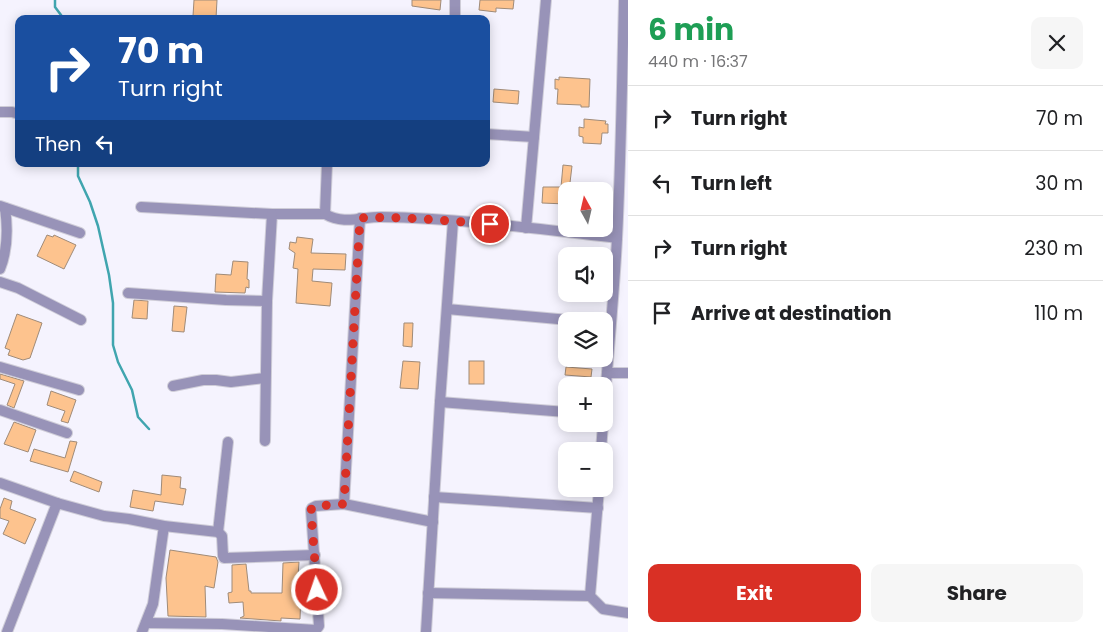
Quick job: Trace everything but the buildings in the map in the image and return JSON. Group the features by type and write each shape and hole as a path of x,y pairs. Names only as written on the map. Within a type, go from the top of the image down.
{"street":[{"path":"455,15 456,0"},
{"path":"526,228 546,0"},
{"path":"609,312 617,238 624,136 624,0"},
{"path":"0,112 15,113"},
{"path":"490,134 534,137"},
{"path":"325,214 327,167"},
{"path":"3,207 80,233"},
{"path":"0,269 7,244 7,222 3,207"},
{"path":"142,207 272,214 325,214 340,220 396,218 453,221 617,238"},
{"path":"265,441 267,301 272,214"},
{"path":"344,504 360,218"},
{"path":"426,632 453,221"},
{"path":"0,282 18,288 81,320"},
{"path":"128,293 267,301"},
{"path":"447,309 558,319"},
{"path":"0,367 79,390"},
{"path":"607,367 607,377"},
{"path":"607,373 628,374"},
{"path":"173,386 203,380 231,382 266,378"},
{"path":"440,402 558,411"},
{"path":"0,410 67,434"},
{"path":"218,532 228,442"},
{"path":"0,483 57,503 104,516 164,526 218,532 222,536 224,558 315,555"},
{"path":"434,497 598,508"},
{"path":"590,596 599,497"},
{"path":"8,632 57,503"},
{"path":"164,526 152,604 144,627 222,624 316,630 319,626 312,508 344,504 433,522"},
{"path":"428,593 590,596 603,609 628,613"}],"waterway":[{"path":"55,0 55,7 61,15"},
{"path":"78,167 78,176 98,226 109,275 113,303 113,345 118,362 132,390 138,417 149,429"}],"route":[{"path":"317,590 311,510 316,506 344,504 360,218 405,218 490,224"}]}
